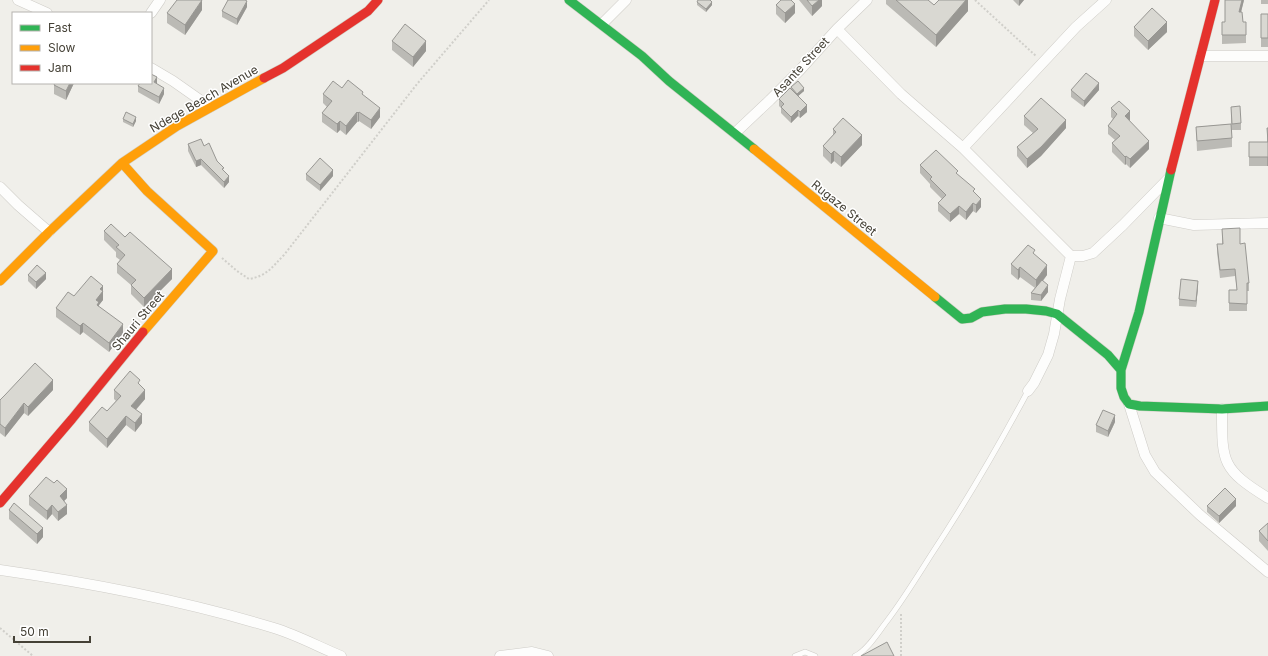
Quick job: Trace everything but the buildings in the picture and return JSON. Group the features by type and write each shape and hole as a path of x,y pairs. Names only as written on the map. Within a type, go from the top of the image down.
{"street":[{"path":"18,0 45,12"},
{"path":"152,12 160,0"},
{"name":"Ndege Beach Avenue","path":"0,281 49,232 122,164 178,126 283,68 368,11 378,0"},
{"name":"Rugaze Street","path":"569,0 642,56 669,82 735,133 962,319 966,320 982,312 1005,309 1026,309 1046,311 1057,314 1108,355 1121,370"},
{"path":"602,24 626,0"},
{"name":"Asante Street","path":"735,133 800,70 837,29 867,0"},
{"path":"963,148 1076,27 1106,0"},
{"path":"1215,0 1168,179 1139,312 1121,370 1121,388 1124,397 1129,404 1145,455 1155,472 1200,515 1268,572"},
{"path":"837,29 901,94 963,148 1071,256 1083,256 1092,253 1123,225 1168,179"},
{"path":"1201,56 1268,56"},
{"path":"152,69 173,81 210,107"},
{"path":"122,164 147,191 213,252"},
{"path":"0,187 49,232"},
{"path":"1159,218 1194,225 1268,223"},
{"name":"Shauri Street","path":"0,503 72,419 138,338 213,252"},
{"path":"1028,391 1034,383 1048,355 1071,256"},
{"path":"1129,404 1140,406 1222,409 1268,406"},
{"path":"1222,409 1222,442 1227,465 1241,480 1268,498"},
{"path":"0,570 52,577 165,599 275,629 341,656"},
{"path":"500,656 532,652 548,656"}],"lane":[{"path":"855,656 860,654 901,603 958,514 997,448 1028,391"},
{"path":"795,656 805,652 815,656"}],"path":[{"path":"213,252 219,255 237,271 250,279 261,277 272,267 353,168 417,84 489,0"},
{"path":"976,0 1043,63"},
{"path":"901,603 901,656"},
{"path":"0,628 33,656"}],"traffic: fast":[{"path":"569,0 642,56 669,81 754,149"},
{"path":"1171,170 1139,312 1121,370 1121,388 1124,397 1129,404 1140,406 1222,409 1268,406"},
{"path":"935,297 962,319 971,318 982,312 1005,309 1026,309 1046,311 1057,314 1108,355 1121,370"}],"traffic: slow":[{"path":"0,281 122,163 177,126 264,78"},
{"path":"754,149 935,297"},
{"path":"122,163 147,191 213,251 143,332"}],"traffic: jam":[{"path":"264,78 283,68 368,11 378,0"},
{"path":"1171,170 1215,0"},
{"path":"0,503 72,419 143,332"}]}
